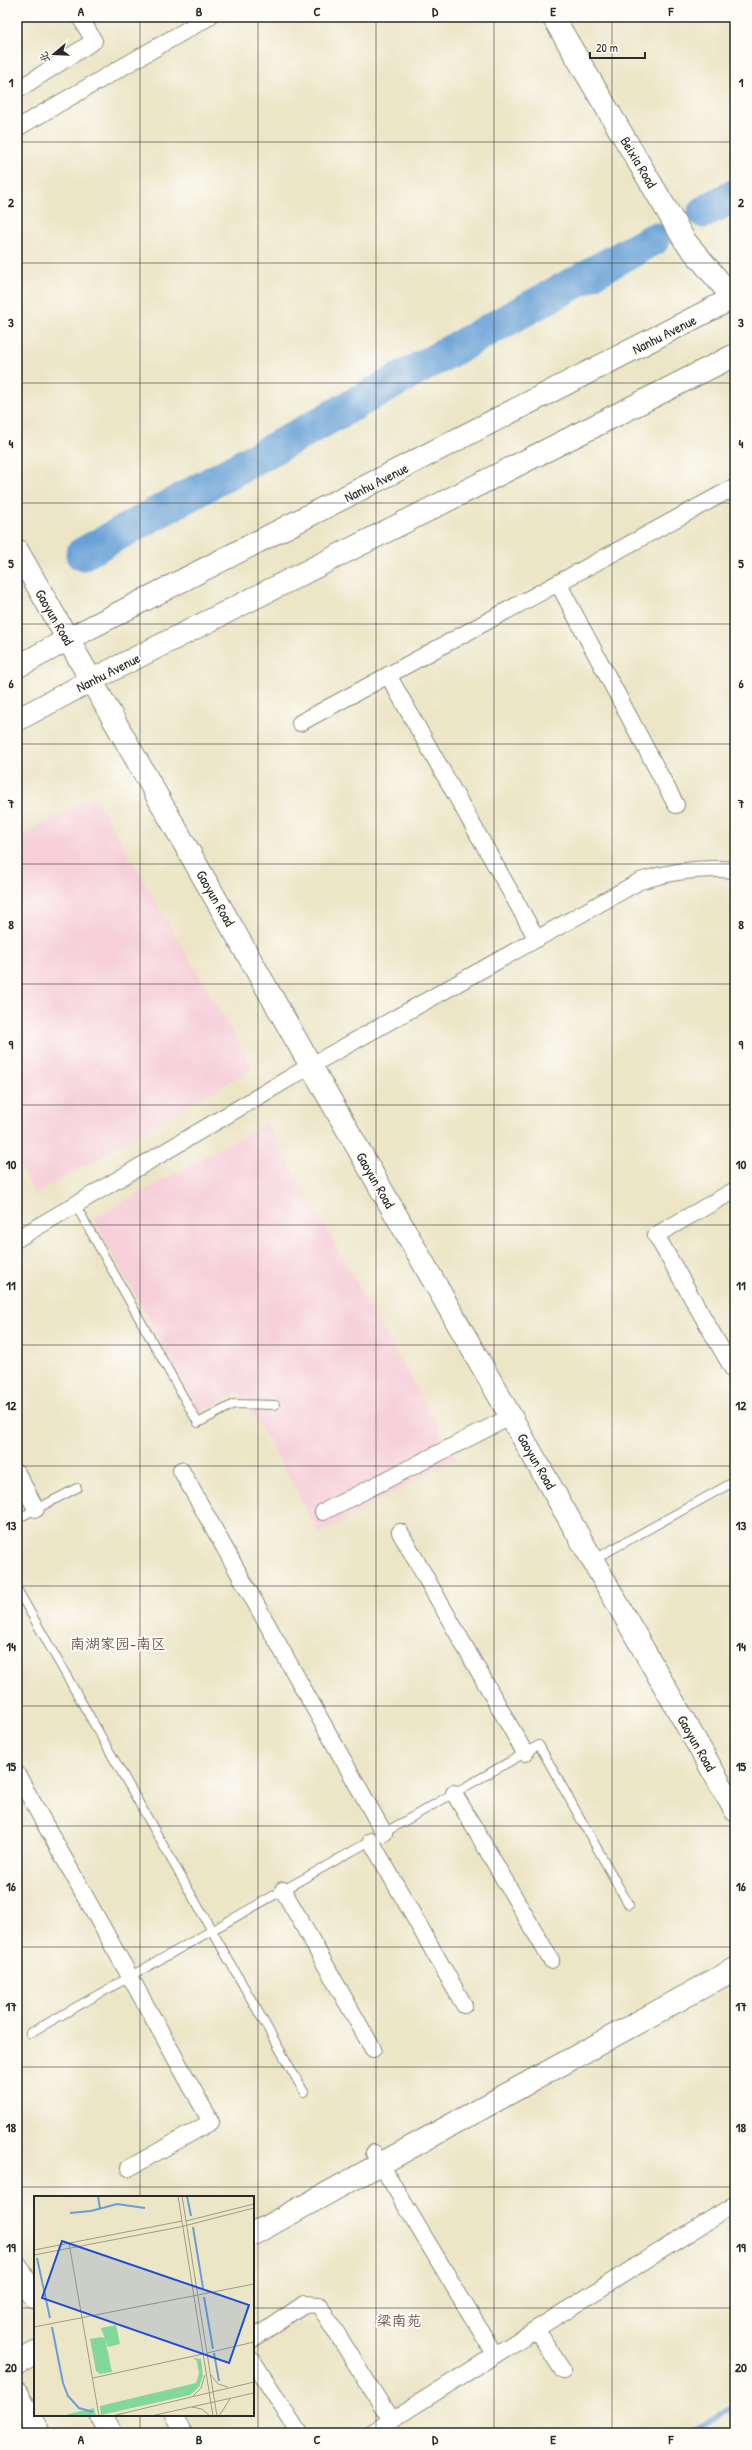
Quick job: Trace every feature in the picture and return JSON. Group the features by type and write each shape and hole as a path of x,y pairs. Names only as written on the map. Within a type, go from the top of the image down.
{"main road":[{"name":"Beixia Road","path":"553,17 685,241 735,296"},
{"name":"Beixia Road","path":"560,17 690,236 735,296"},
{"name":"Nanhu Avenue","path":"17,667 735,296"},
{"name":"Nanhu Avenue","path":"17,720 94,678 735,355"},
{"name":"Gaoyun Road","path":"17,538 71,638 512,1416 735,1792"},
{"name":"Gaoyun Road","path":"17,550 71,638"},
{"name":"Gaoyun Road","path":"313,1064 595,1558 735,1810"},
{"path":"254,2233 378,2159 735,1955"},
{"path":"254,2220 378,2159 735,1969"},
{"path":"17,2268 34,2296"},
{"path":"17,2351 34,2341"},
{"path":"17,2364 34,2354"},
{"path":"17,2393 40,2433"},
{"path":"102,2416 111,2433"}],"street":[{"path":"17,86 19,89 94,41 80,17"},
{"path":"17,128 208,17"},
{"path":"300,723 731,488 735,495"},
{"path":"558,583 676,805"},
{"path":"388,675 536,939"},
{"path":"17,1239 313,1064 640,881 671,872 708,868 735,870"},
{"path":"735,1190 656,1235 735,1373"},
{"path":"323,1512 512,1416"},
{"path":"181,1470 377,1837 464,2005"},
{"path":"17,1473 36,1509"},
{"path":"400,1532 525,1753"},
{"path":"17,1774 211,2122 129,2168"},
{"path":"454,1793 551,1960"},
{"path":"283,1890 373,2049"},
{"path":"378,2159 495,2355"},
{"path":"371,2433 735,2204"},
{"path":"254,2338 304,2304 319,2304 391,2420"},
{"path":"536,2329 563,2371"},
{"path":"254,2363 299,2433"},
{"path":"175,2416 184,2433"}],"lane":[{"path":"75,1204 198,1423 234,1404 275,1405"},
{"path":"595,1558 735,1481"},
{"path":"17,1519 77,1488"},
{"path":"17,1589 304,2092"},
{"path":"30,2033 539,1745 629,1905"}],"shaded area":[{"path":"94,796 253,1068 35,1194 17,1162 17,838"},
{"path":"266,1123 456,1458 320,1534 240,1391 200,1412 93,1219"}],"waterway":[{"path":"704,212 735,195"},
{"path":"82,554 654,239"},
{"path":"690,2433 735,2406"}],"district":[{"name":"南湖家园-南区","path":"118,1643"},
{"name":"梁南苑","path":"399,2320"}]}
